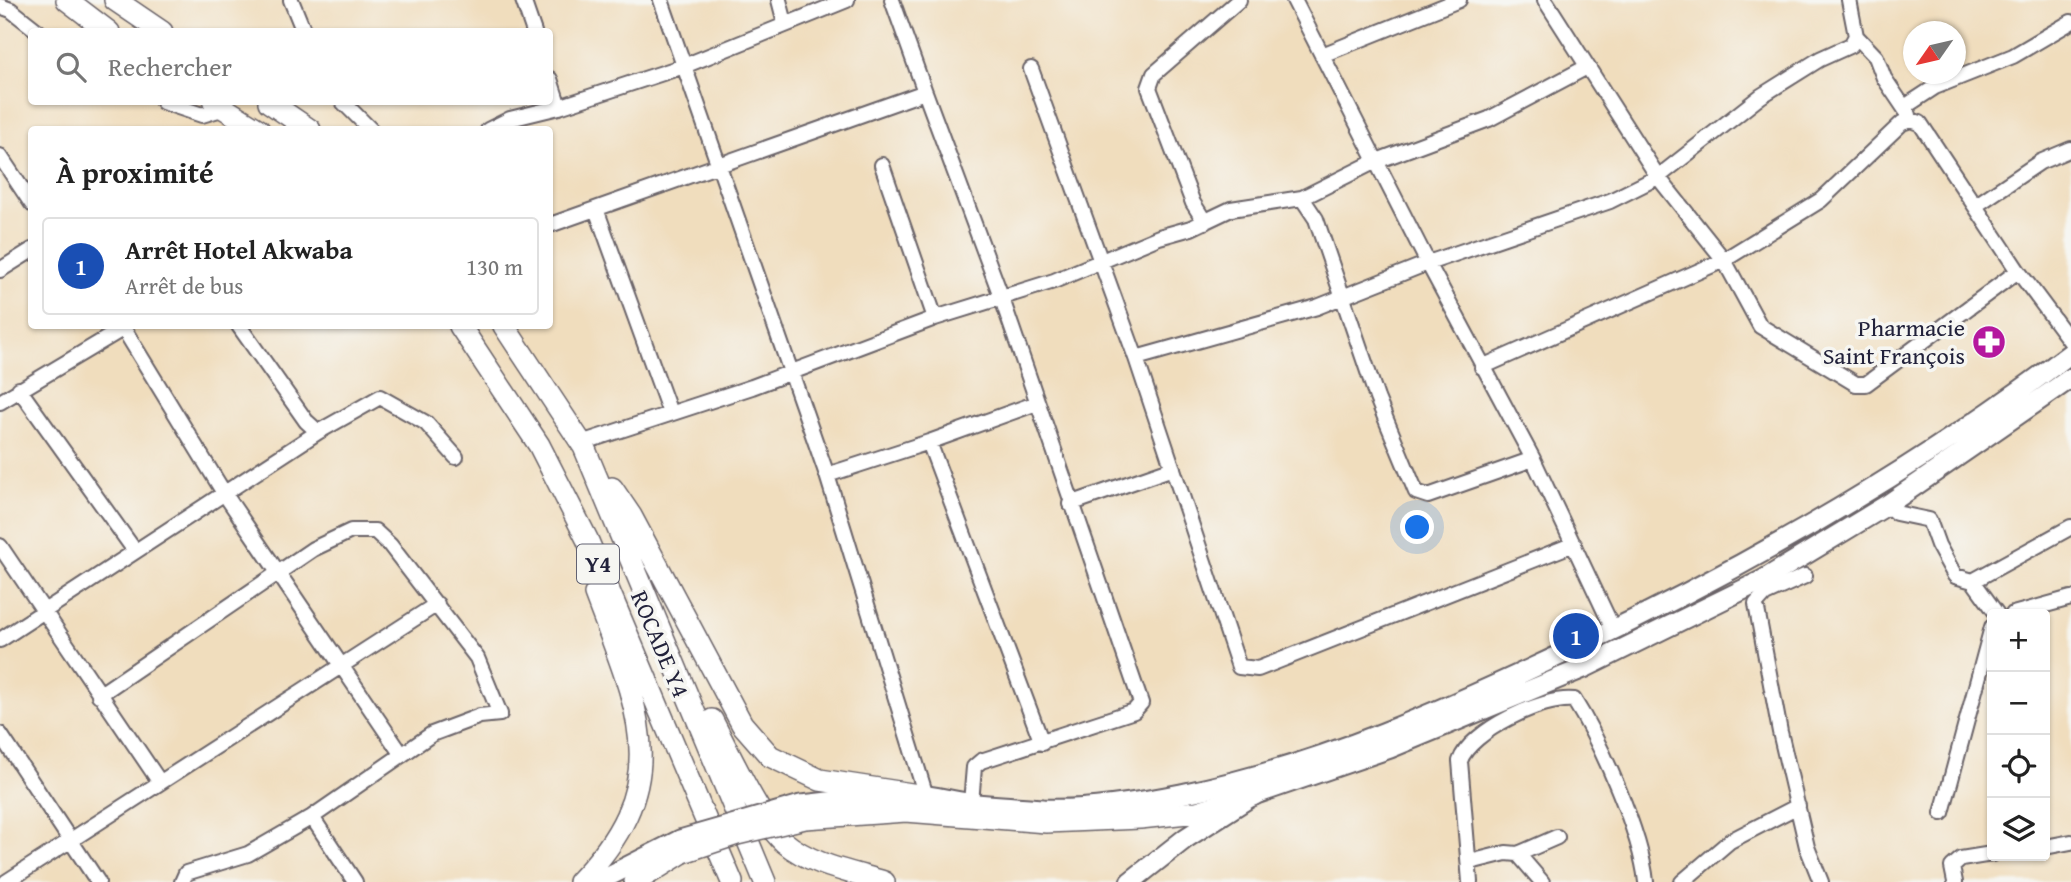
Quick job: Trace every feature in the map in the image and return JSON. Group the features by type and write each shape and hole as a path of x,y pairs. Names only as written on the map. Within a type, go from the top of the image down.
{"highway":[{"path":"67,0 104,28"},
{"path":"116,0 156,28"},
{"path":"219,105 253,126"},
{"path":"274,105 304,126"},
{"path":"450,329 536,467 585,566 634,697 643,746 632,806 610,847 579,882"},
{"name":"ROCADE Y4","path":"462,329 539,445 587,539 732,882"},
{"name":"ROCADE Y4","path":"506,329 583,445 659,622 765,882"},
{"path":"583,445 631,516 742,724 770,756 820,780 922,796"},
{"path":"659,622 755,800 783,841 823,864 884,882"},
{"path":"622,882 675,847 737,834 803,812 906,811 1046,822 1140,818 1197,812 1253,795"},
{"path":"705,819 725,882"},
{"path":"635,882 675,847"}],"main road":[{"path":"803,812 922,796 1047,809 1180,794 1255,775 1432,714 1614,631 1810,528 1947,441 2071,353"},
{"path":"1130,882 1186,838 1253,795 1390,748 1587,667 1763,580 1887,505 2071,378"},
{"path":"597,882 675,847"}],"street":[{"path":"290,0 302,28"},
{"path":"523,0 533,28"},
{"path":"661,0 721,165 827,475 922,796"},
{"path":"779,0 786,23"},
{"path":"496,126 510,119 559,107 684,66 847,0"},
{"path":"892,0 1001,296 1070,504 1141,703 1135,711 981,761 974,767 971,803"},
{"path":"1205,222 1193,203 1149,88 1154,74 1239,0"},
{"path":"1294,0 1374,162 1533,459 1614,631"},
{"path":"1322,55 1459,0"},
{"path":"1545,0 1585,68 1658,177 1724,260 1760,326 1856,384 1866,384 2018,271"},
{"path":"1849,0 1856,36 1876,57 1884,78 1908,113 1920,122 2018,271 2071,342"},
{"path":"0,6 11,10 34,28"},
{"path":"1482,367 1724,260 1821,200 1902,123 1908,113 1935,87 2013,56 2071,22"},
{"path":"1136,358 1343,298 1428,263 1610,201 1658,177 1761,96 1820,59 1851,45 1856,36"},
{"path":"583,445 792,372 935,318 1100,264 1159,237 1205,222 1238,207 1302,198 1374,162 1489,119 1585,68"},
{"path":"1031,69 1136,358 1239,667 1247,670 1258,669 1574,544"},
{"path":"553,88 559,107"},
{"path":"553,224 925,92"},
{"path":"171,105 202,116 219,105"},
{"path":"346,105 367,126"},
{"path":"1975,206 2040,162 2071,149"},
{"path":"0,156 28,198"},
{"path":"882,165 935,318"},
{"path":"1302,198 1316,219 1377,398 1416,492 1428,496 1533,459"},
{"path":"596,209 670,413"},
{"path":"0,270 28,252"},
{"path":"0,402 120,329"},
{"path":"124,329 224,493 402,755"},
{"path":"241,329 276,374 306,421 318,432"},
{"path":"19,389 135,551"},
{"path":"0,640 318,432 380,397 425,423 456,457"},
{"path":"827,475 1037,403"},
{"path":"929,442 1042,743"},
{"path":"1070,504 1173,468"},
{"path":"1887,505 1896,513 1929,520 1938,545 1955,576 1973,581 1993,609"},
{"path":"1973,581 2071,527"},
{"path":"99,695 313,549 351,531 375,531 390,545 477,658 500,714 480,716 432,734 312,817 248,854 186,873 182,882"},
{"path":"0,546 159,781"},
{"path":"1805,576 1765,594 1756,604 1807,847 1821,882"},
{"path":"2031,609 2071,598"},
{"path":"6,882 437,604"},
{"path":"1942,813 1987,646"},
{"path":"1470,882 1460,761 1464,750 1474,739 1515,716 1562,698 1574,700 1588,721 1618,791 1645,866 1646,882"},
{"path":"0,734 98,882"},
{"path":"1682,882 1730,841 1798,806"},
{"path":"312,817 355,882"},
{"path":"1470,862 1506,853 1518,854 1558,837"},
{"path":"2050,846 2071,842"},
{"path":"1518,854 1542,882"},
{"path":"1955,882 1952,867 1961,859 1987,855"}],"place":[{"name":"Pharmacie Saint François","path":"1989,342"},
{"name":"Arrêt Hotel Akwaba","path":"1576,636"}]}
